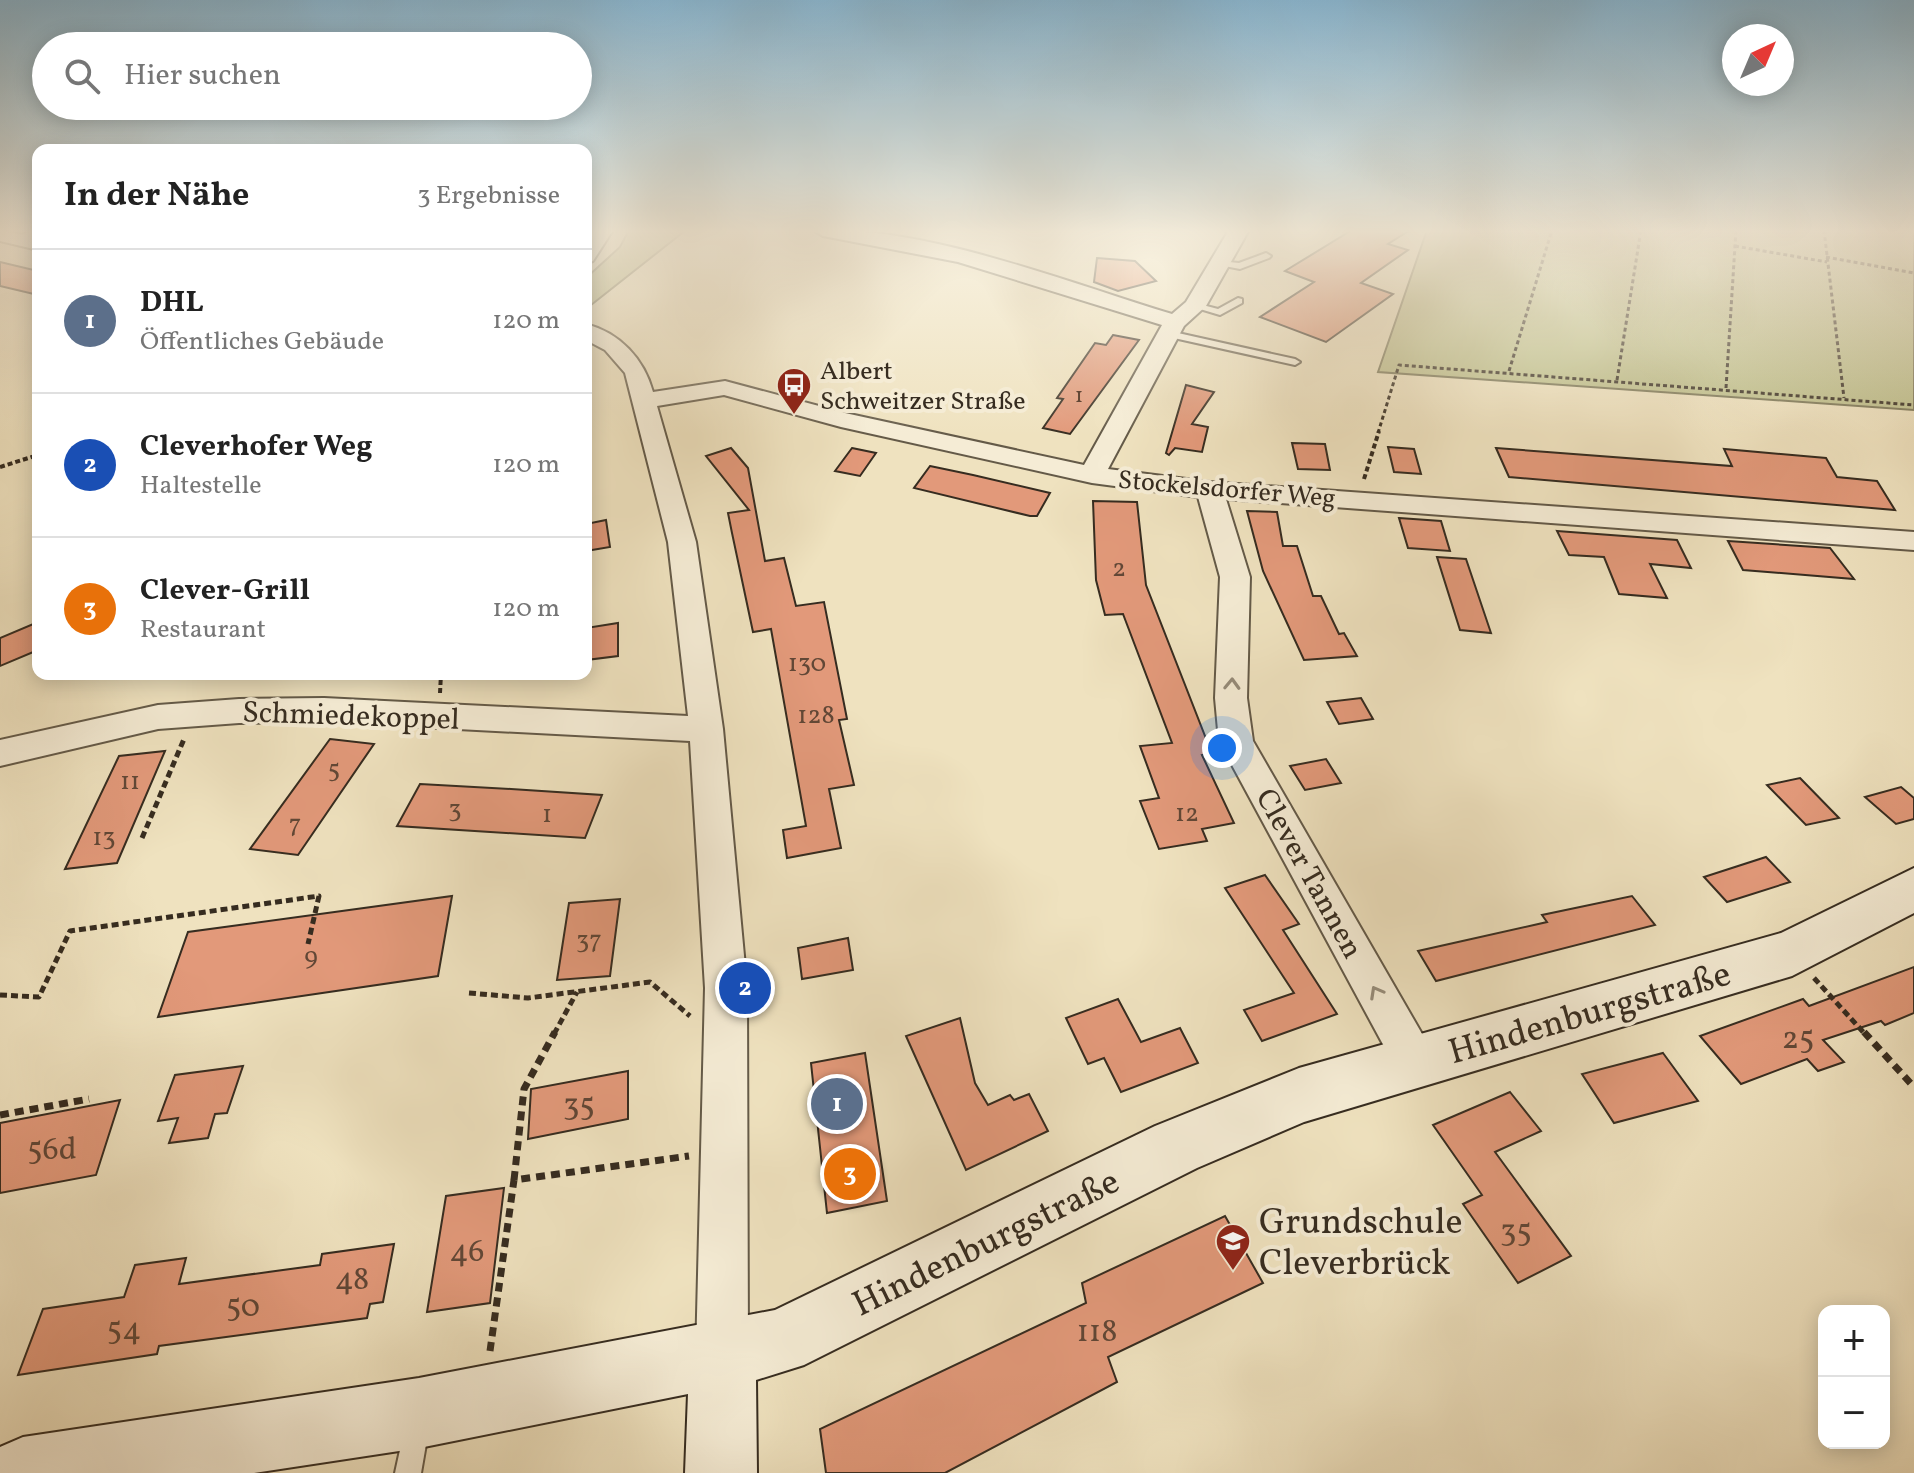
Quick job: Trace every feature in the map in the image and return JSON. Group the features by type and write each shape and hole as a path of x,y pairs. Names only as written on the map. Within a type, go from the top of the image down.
{"street":[{"path":"1085,299 1172,328"},
{"path":"1092,475 1172,328 1199,299"},
{"path":"592,334 613,345 636,372 646,400 682,542 706,729 726,988 721,1473"},
{"name":"Stockelsdorfer Weg","path":"646,400 725,388 841,420 1092,475 1210,490 1914,541"},
{"name":"Clever Tannen","path":"1210,490 1235,577 1231,698 1236,741 1414,1060"},
{"name":"Schmiedekoppel","path":"0,753 89,730 195,712 324,710 706,729"},
{"name":"Hindenburgstraße","path":"23,1473 413,1443 483,1402 781,1342 1176,1147 1299,1096 1414,1060 1792,953 1914,889"}],"lane":[{"path":"1195,306 1220,312 1238,301"},
{"path":"1172,328 1295,362"}],"path":[{"path":"1509,371 1531,299"},
{"path":"1617,380 1630,299"},
{"path":"1726,388 1732,299"},
{"path":"1831,299 1844,398"},
{"path":"1358,500 1399,365 1509,371 1914,405"},
{"path":"0,467 32,457"},
{"path":"142,838 195,712"},
{"path":"0,995 39,997 70,931 319,896 308,944"},
{"path":"1792,953 1914,1087"},
{"path":"469,993 528,998 650,982 726,1045"},
{"path":"483,1402 524,1089 577,992"},
{"path":"0,1115 89,1099"},
{"path":"514,1180 726,1150"}],"green space":[{"path":"1403,299 1914,299 1914,410 1378,372"}],"building":[{"path":"1288,299 1386,299 1326,342 1260,317"},
{"path":"1113,335 1139,340 1070,434 1043,428 1063,399 1057,398 1095,343 1106,345"},
{"path":"1186,385 1214,392 1192,424 1208,427 1202,452 1175,448 1169,455 1166,453"},
{"path":"1292,443 1325,444 1330,470 1298,469"},
{"path":"1388,447 1414,449 1421,474 1394,472"},
{"path":"731,448 748,468 765,561 784,558 796,606 824,602 847,719 839,720 854,785 829,789 841,848 787,858 783,830 806,826 771,629 753,632 728,513 749,510 706,456"},
{"path":"852,448 876,453 860,476 835,471"},
{"path":"1496,448 1732,466 1724,449 1826,458 1837,477 1877,481 1895,510 1509,477"},
{"path":"930,466 1050,493 1037,516 1030,516 914,488"},
{"path":"1093,501 1137,502 1146,585 1212,754 1202,755 1234,823 1202,829 1207,841 1159,849 1140,801 1159,798 1140,746 1172,743 1123,614 1105,615 1096,580"},
{"path":"1247,511 1277,512 1283,546 1297,546 1313,596 1321,596 1339,634 1344,633 1357,656 1304,660 1263,571"},
{"path":"1399,518 1441,521 1450,551 1408,548"},
{"path":"606,520 610,547 592,550 592,523"},
{"path":"1557,531 1677,540 1691,568 1650,564 1667,598 1619,594 1604,557 1569,555"},
{"path":"1728,541 1830,548 1854,579 1743,570"},
{"path":"1437,557 1466,559 1491,633 1460,630"},
{"path":"618,623 618,656 592,659 592,627"},
{"path":"32,625 32,653 0,666 0,638"},
{"path":"1361,698 1373,719 1339,724 1327,702"},
{"path":"330,739 374,744 298,855 250,849"},
{"path":"165,751 117,863 65,869 119,756"},
{"path":"1326,759 1341,783 1305,790 1290,766"},
{"path":"1800,778 1839,818 1806,825 1767,785"},
{"path":"420,784 602,795 585,838 397,826"},
{"path":"1901,787 1914,798 1914,819 1896,824 1865,797"},
{"path":"1766,857 1790,882 1727,902 1704,877"},
{"path":"1265,875 1299,924 1283,930 1337,1014 1262,1041 1244,1010 1294,993 1225,888"},
{"path":"452,896 438,976 158,1017 188,932"},
{"path":"1632,896 1655,925 1436,981 1418,951 1547,922 1542,915"},
{"path":"620,899 610,976 557,980 569,903"},
{"path":"848,938 853,970 802,979 798,948"},
{"path":"1914,967 1914,1013 1885,1025 1881,1021 1823,1040 1844,1062 1818,1071 1807,1059 1741,1084 1700,1036 1803,999 1809,1006"},
{"path":"1118,999 1141,1042 1180,1028 1198,1063 1121,1092 1104,1058 1088,1064 1066,1018"},
{"path":"960,1018 975,1083 988,1105 1010,1095 1014,1100 1029,1094 1048,1131 966,1170 906,1036"},
{"path":"865,1053 887,1201 827,1213 811,1063"},
{"path":"1663,1053 1698,1101 1614,1123 1582,1074"},
{"path":"243,1066 227,1113 215,1114 208,1138 169,1143 178,1118 158,1121 175,1075"},
{"path":"628,1071 628,1119 528,1139 531,1089"},
{"path":"1510,1092 1541,1131 1495,1152 1571,1256 1518,1283 1463,1204 1482,1195 1433,1125"},
{"path":"120,1100 96,1175 0,1193 0,1123"},
{"path":"504,1188 490,1303 427,1312 446,1196"},
{"name":"Grundschule Cleverbrück","path":"1225,1216 1263,1283 1108,1357 1117,1382 945,1473 826,1473 820,1429 1086,1303 1082,1283"},
{"path":"394,1244 383,1302 370,1304 367,1318 159,1346 157,1354 18,1375 43,1309 124,1297 135,1265 186,1258 179,1284 320,1265 322,1254"}],"place":[{"name":"Albert Schweitzer Straße","path":"794,416"},
{"name":"Cleverhofer Weg","path":"745,988"},
{"name":"DHL","path":"837,1104"},
{"name":"Clever-Grill","path":"850,1174"},
{"name":"Grundschule Cleverbrück","path":"1233,1272"}]}
